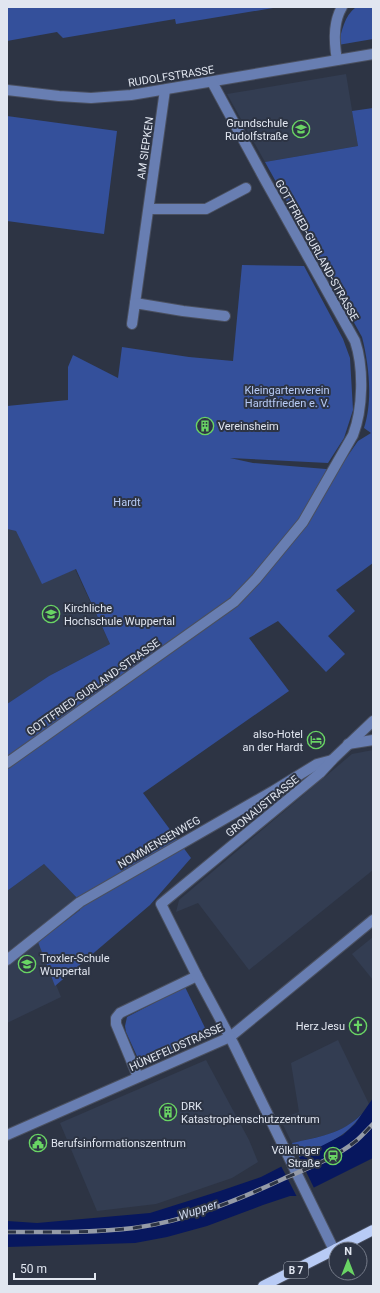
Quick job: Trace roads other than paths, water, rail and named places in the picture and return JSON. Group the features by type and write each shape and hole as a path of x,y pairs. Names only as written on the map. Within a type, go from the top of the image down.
{"main road":[{"name":"B 7","path":"353,1241 373,1230"},
{"name":"B 7","path":"264,1286 328,1254"}],"street":[{"path":"337,60 334,33 339,12 342,7"},
{"name":"RUDOLFSTRASSE","path":"7,90 91,98 131,95 373,54"},
{"name":"GOTTFRIED-GURLAND-STRASSE","path":"7,763 234,602 256,579 303,522 353,435 358,423 360,406 360,369 359,352 355,341 282,212 212,82"},
{"name":"AM SIEPKEN","path":"132,324 165,90"},
{"path":"149,209 206,209 246,188"},
{"path":"135,303 225,316"},
{"name":"GRONAUSTRASSE","path":"197,976 161,904 320,773 373,721"},
{"path":"348,744 373,740"},
{"name":"NOMMENSENWEG","path":"7,960 80,902 317,764 332,760"},
{"name":"HÜNEFELDSTRASSE","path":"7,1135 230,1037 373,920"},
{"path":"138,1078 116,1024 116,1018 120,1013 197,976 230,1037 283,1147 331,1241"}],"water":[{"name":"Wupper","path":"373,1098 373,1158 297,1196 290,1196 263,1205 207,1226 167,1237 135,1243 7,1247 7,1221 37,1223 150,1213 261,1177 343,1135 355,1124"}],"railway":[{"path":"7,1232 118,1230 153,1225 192,1215 247,1195 330,1158 356,1141 373,1124"}],"place":[{"name":"Grundschule Rudolfstraße","path":"301,129"},
{"name":"Vereinsheim","path":"205,426"},
{"name":"Kirchliche Hochschule Wuppertal","path":"51,614"},
{"name":"also-Hotel an der Hardt","path":"316,740"},
{"name":"Troxler-Schule Wuppertal","path":"27,964"},
{"name":"Herz Jesu","path":"358,1026"},
{"name":"DRK Katastrophenschutzzentrum","path":"168,1112"},
{"name":"Berufsinformationszentrum","path":"38,1143"},
{"name":"Völklinger Straße","path":"333,1156"}],"park label":[{"name":"Kleingartenverein Hardtfrieden e. V.","path":"287,396"},
{"name":"Hardt","path":"127,502"}]}
